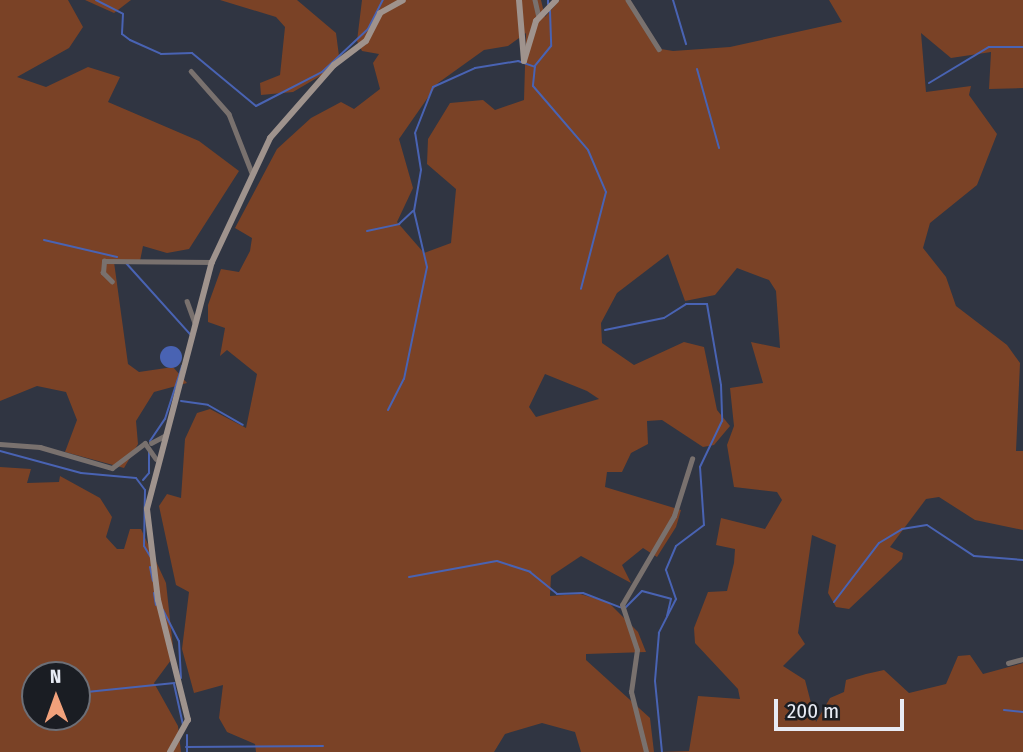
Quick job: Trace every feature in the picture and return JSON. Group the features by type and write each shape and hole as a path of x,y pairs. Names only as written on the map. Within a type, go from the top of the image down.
{"street":[{"path":"170,752 188,720 160,610 148,517 156,459 179,403 178,380 192,357 195,324 212,262 252,173 291,110 366,41 380,13 402,0"},
{"path":"519,0 522,61 539,17 556,0"},
{"path":"536,0 539,17"},
{"path":"628,0 659,49"},
{"path":"191,71 229,114 252,173"},
{"path":"112,282 103,273 104,261 212,262"},
{"path":"187,301 195,324"},
{"path":"0,444 40,447 112,468 138,443 151,443 164,436"},
{"path":"151,443 156,459"},
{"path":"646,752 631,692 637,650 622,605 670,525 692,459"},
{"path":"1008,663 1023,659"}],"shaded area":[{"path":"0,0 68,0 83,27 69,48 17,77 46,87 88,67 120,77 108,102 199,141 239,171 189,249 167,253 143,246 140,261 114,262 128,364 139,372 173,367 187,383 154,392 136,421 138,444 124,468 65,452 77,420 66,392 37,386 0,401"},
{"path":"85,0 131,0 114,13"},
{"path":"220,0 297,0 336,33 339,56 327,72 293,92 261,95 260,83 280,75 285,27 276,17"},
{"path":"362,0 541,0 545,17 560,0 629,0 661,49 673,51 730,47 842,22 829,0 1023,0 1023,88 989,89 991,52 951,58 921,33 926,92 971,86 969,95 997,134 977,185 930,223 923,248 946,277 956,306 1007,345 1020,363 1016,451 1023,451 1023,530 975,520 939,497 926,499 890,547 903,553 902,559 849,609 836,607 828,593 836,545 812,535 798,633 805,644 783,666 805,680 816,722 830,698 844,692 846,680 866,674 884,670 909,693 946,684 958,656 970,655 983,674 1023,663 1023,752 659,752 689,751 698,696 740,699 738,689 695,643 694,628 708,592 727,591 734,563 735,549 716,545 721,518 765,529 782,500 777,492 734,487 727,445 734,426 730,388 763,383 751,342 780,348 776,291 769,280 737,268 715,295 685,301 668,254 617,293 601,323 602,343 634,365 684,342 704,347 717,410 730,426 714,445 703,447 662,420 647,421 648,444 631,453 622,472 607,472 605,487 681,510 676,527 657,557 643,548 622,565 631,583 581,556 551,576 550,596 580,594 608,602 638,632 646,652 586,654 586,660 650,718 654,752 581,752 575,732 542,723 505,734 494,752 256,752 255,744 227,732 219,718 223,685 194,693 182,649 189,592 176,585 159,506 167,494 181,498 185,439 197,413 210,409 246,428 257,374 227,350 220,356 225,328 208,322 208,305 221,269 239,272 250,251 252,238 235,228 277,149 311,118 341,102 354,109 380,89 373,63 379,54 362,51 357,41","holes":["526,33 524,100 495,110 483,100 450,103 428,139 427,164 456,189 451,243 424,253 397,222 413,188 399,139 438,83 484,50 508,46","545,374 587,391 599,399 536,417 529,407"]},
{"path":"0,467 31,469 27,483 59,482 60,476 100,498 112,517 106,537 117,549 124,549 130,529 141,529 166,583 174,656 154,683 178,726 181,752 0,752"}],"water":[{"path":"171,346 179,349 182,357 179,365 171,368 163,365 160,357 163,349"}],"waterway":[{"path":"96,0 123,14 122,34 130,40 161,54 192,53 256,106 322,72 368,29 383,0"},
{"path":"673,0 686,44"},
{"path":"550,11 551,46 535,66 533,86 588,150 606,192 581,289"},
{"path":"929,83 989,47 1023,47"},
{"path":"388,410 404,379 427,267 414,211 421,170 415,133 433,87 475,68 518,61 535,67"},
{"path":"697,69 719,148"},
{"path":"367,231 399,224 413,211"},
{"path":"44,240 117,257"},
{"path":"126,263 190,334"},
{"path":"605,330 664,318 686,304 707,304 721,385 722,421 700,467 704,525 676,546 666,570 676,599 659,633 655,681 662,752"},
{"path":"150,441 165,419 182,366"},
{"path":"181,401 208,405 243,425"},
{"path":"0,451 81,473 136,478 145,490 144,546 150,556"},
{"path":"143,480 149,473 149,451"},
{"path":"834,602 879,543 902,529 927,525 974,556 1023,560"},
{"path":"409,577 497,561 530,572 557,594 583,593 620,607"},
{"path":"150,567 153,581"},
{"path":"625,608 642,591 671,599 667,617"},
{"path":"154,593 156,605"},
{"path":"163,610 179,641 181,678"},
{"path":"91,692 174,683"},
{"path":"174,684 183,725"},
{"path":"1004,710 1023,712"},
{"path":"187,735 187,752"},
{"path":"186,747 323,746"}]}
